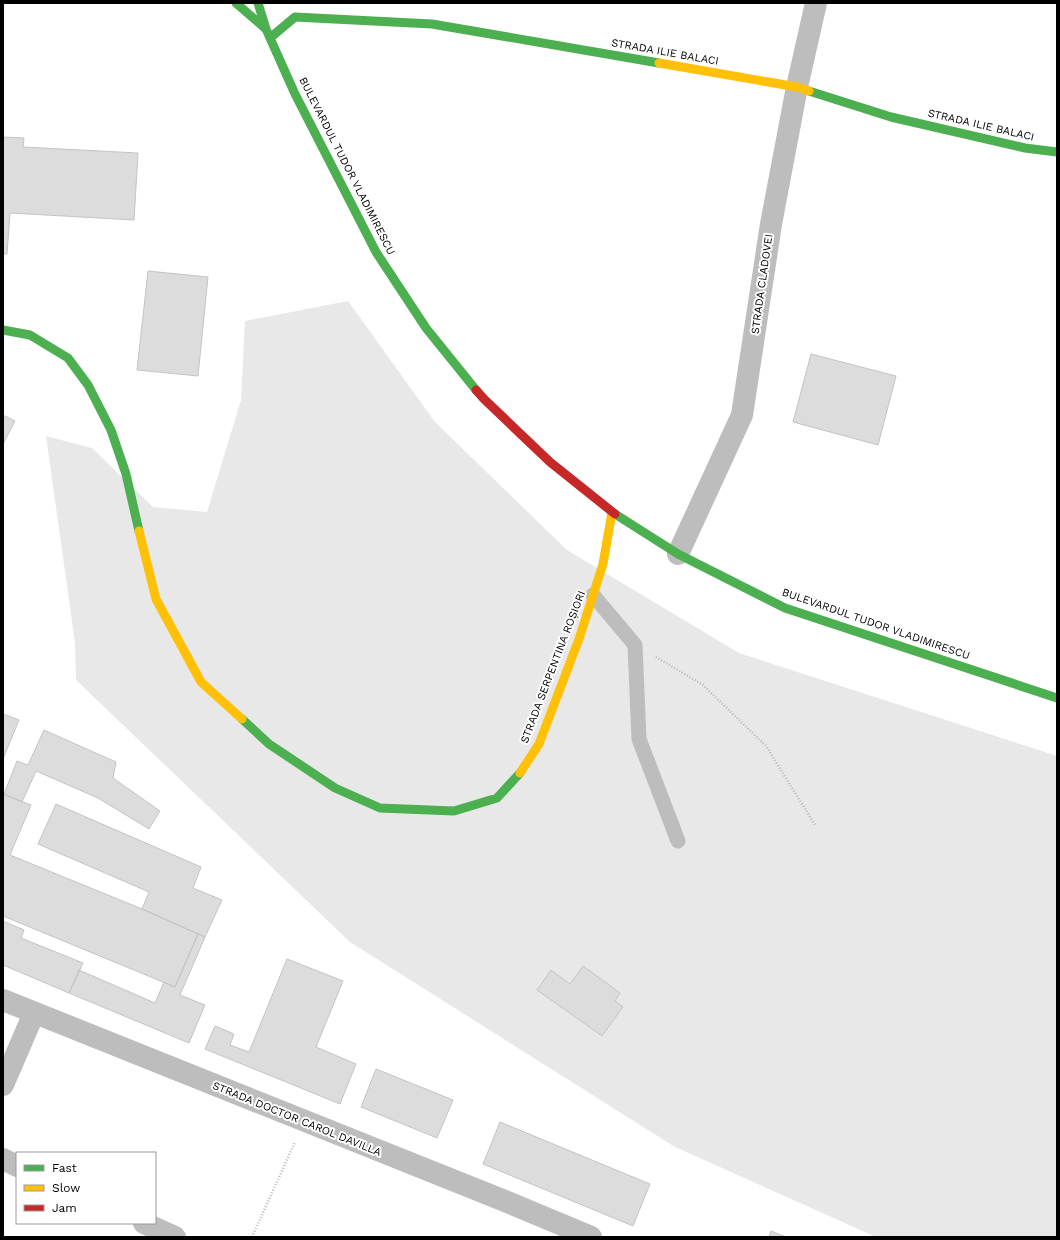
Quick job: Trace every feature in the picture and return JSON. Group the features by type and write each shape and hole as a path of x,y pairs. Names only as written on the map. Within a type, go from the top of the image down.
{"street":[{"name":"BULEVARDUL TUDOR VLADIMIRESCU","path":"236,3 266,29"},
{"name":"BULEVARDUL TUDOR VLADIMIRESCU","path":"258,3 266,29 295,94 376,252 426,328 484,399 550,462 612,512 678,554 785,608 1057,698"},
{"name":"STRADA CLADOVEI","path":"678,554 742,415 771,224 797,87 816,3"},
{"name":"STRADA ILIE BALACI","path":"270,38 295,17 432,24 797,87 891,117 1025,148 1057,152"},
{"name":"STRADA SERPENTINA ROȘIORI","path":"3,330 30,334 68,358 88,385 111,430 126,474 156,599 200,682 269,744 335,788 380,808 454,811 497,798 521,772 539,744 579,639 603,564 612,512"},
{"name":"STRADA DOCTOR CAROL DAVILLA","path":"3,1000 498,1198 591,1237"},
{"path":"3,1085 34,1013"},
{"path":"3,1159 16,1166"},
{"path":"146,1224 175,1237"}],"lane":[{"path":"593,595 635,645 639,738 678,841"}],"path":[{"path":"635,645 703,685 766,746 815,826"},
{"path":"252,1237 305,1122"}],"shaded area":[{"path":"348,301 435,422 567,550 739,653 1057,756 1057,1237 876,1237 675,1147 350,942 76,680 75,643 46,436 92,448 153,507 207,512 241,400 245,321"}],"building":[{"path":"3,137 24,138 23,147 138,153 134,220 10,213 7,254 3,254"},
{"path":"148,271 208,277 198,376 137,370"},
{"path":"811,354 896,376 878,445 793,422"},
{"path":"3,415 15,421 3,444"},
{"path":"3,714 19,720 3,759"},
{"path":"44,730 116,762 113,778 160,811 149,829 98,798 36,771 22,802 4,794 17,761 28,765"},
{"path":"3,794 31,805 10,855 142,909 198,934 175,987 3,916"},
{"path":"56,804 201,867 193,888 222,900 205,937 142,909 149,892 38,844"},
{"path":"3,921 24,930 21,938 83,963 69,993 3,965"},
{"path":"198,934 205,937 180,995 205,1005 189,1043 69,993 79,970 155,1003 164,982 175,987"},
{"path":"287,959 343,981 316,1047 356,1064 340,1104 205,1049 215,1026 234,1034 230,1045 249,1052"},
{"path":"583,966 620,993 615,1001 623,1007 602,1036 537,990 551,970 570,984"},
{"path":"376,1069 453,1100 437,1138 361,1107"},
{"path":"500,1122 650,1184 633,1226 483,1164"},
{"path":"771,1231 786,1237 769,1237"}],"traffic: fast":[{"path":"236,3 266,29"},
{"path":"258,3 266,29 295,94 376,252 426,328 476,390"},
{"path":"270,38 295,17 432,24 659,63"},
{"path":"809,91 891,117 1025,148 1057,152"},
{"path":"3,330 30,335 68,358 88,385 111,430 126,474 139,531"},
{"path":"615,514 678,554 785,608 1057,698"},
{"path":"242,719 269,744 335,788 380,808 454,811 497,798 520,773"}],"traffic: slow":[{"path":"659,63 797,87 809,91"},
{"path":"520,773 539,744 579,639 603,564 612,512"},
{"path":"139,531 156,599 201,682 242,719"}],"traffic: jam":[{"path":"476,390 550,462 615,514"}]}
